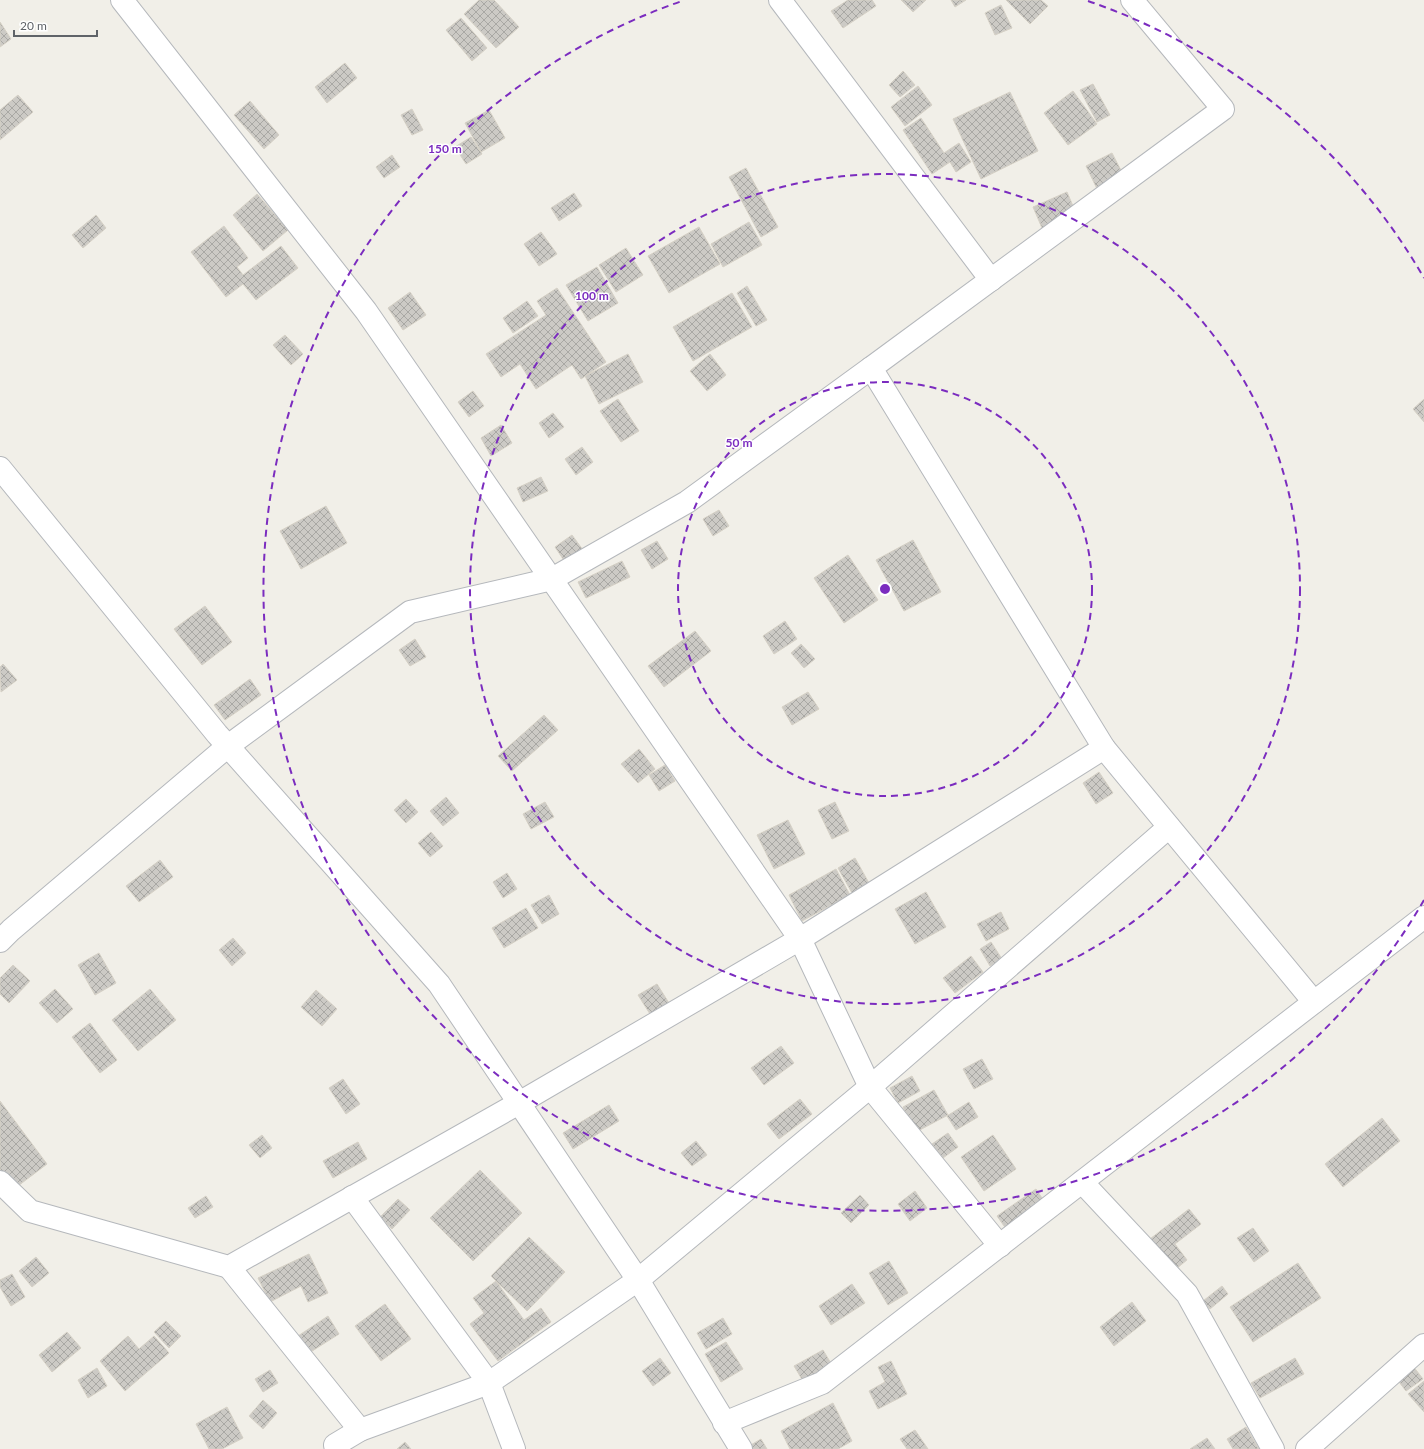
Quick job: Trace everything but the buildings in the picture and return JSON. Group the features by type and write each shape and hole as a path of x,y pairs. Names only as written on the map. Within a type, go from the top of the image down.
{"street":[{"path":"122,0 366,311 800,939 870,1087 1000,1246"},
{"path":"780,0 991,280"},
{"path":"0,941 11,930 228,746 410,612 552,580 687,502 1223,109 1132,0"},
{"path":"871,368 1104,748 1314,1002"},
{"path":"0,468 7,489 228,746 439,984 638,1280 741,1449"},
{"path":"229,1267 519,1103 800,939 1104,748"},
{"path":"334,1448 360,1430 489,1383 638,1280 870,1087 1169,827"},
{"path":"724,1423 822,1383 1424,917"},
{"path":"0,1182 30,1211 229,1267 360,1430"},
{"path":"1082,1182 1187,1294 1273,1449"},
{"path":"352,1197 489,1383 514,1449"},
{"path":"1307,1449 1424,1345"}]}
